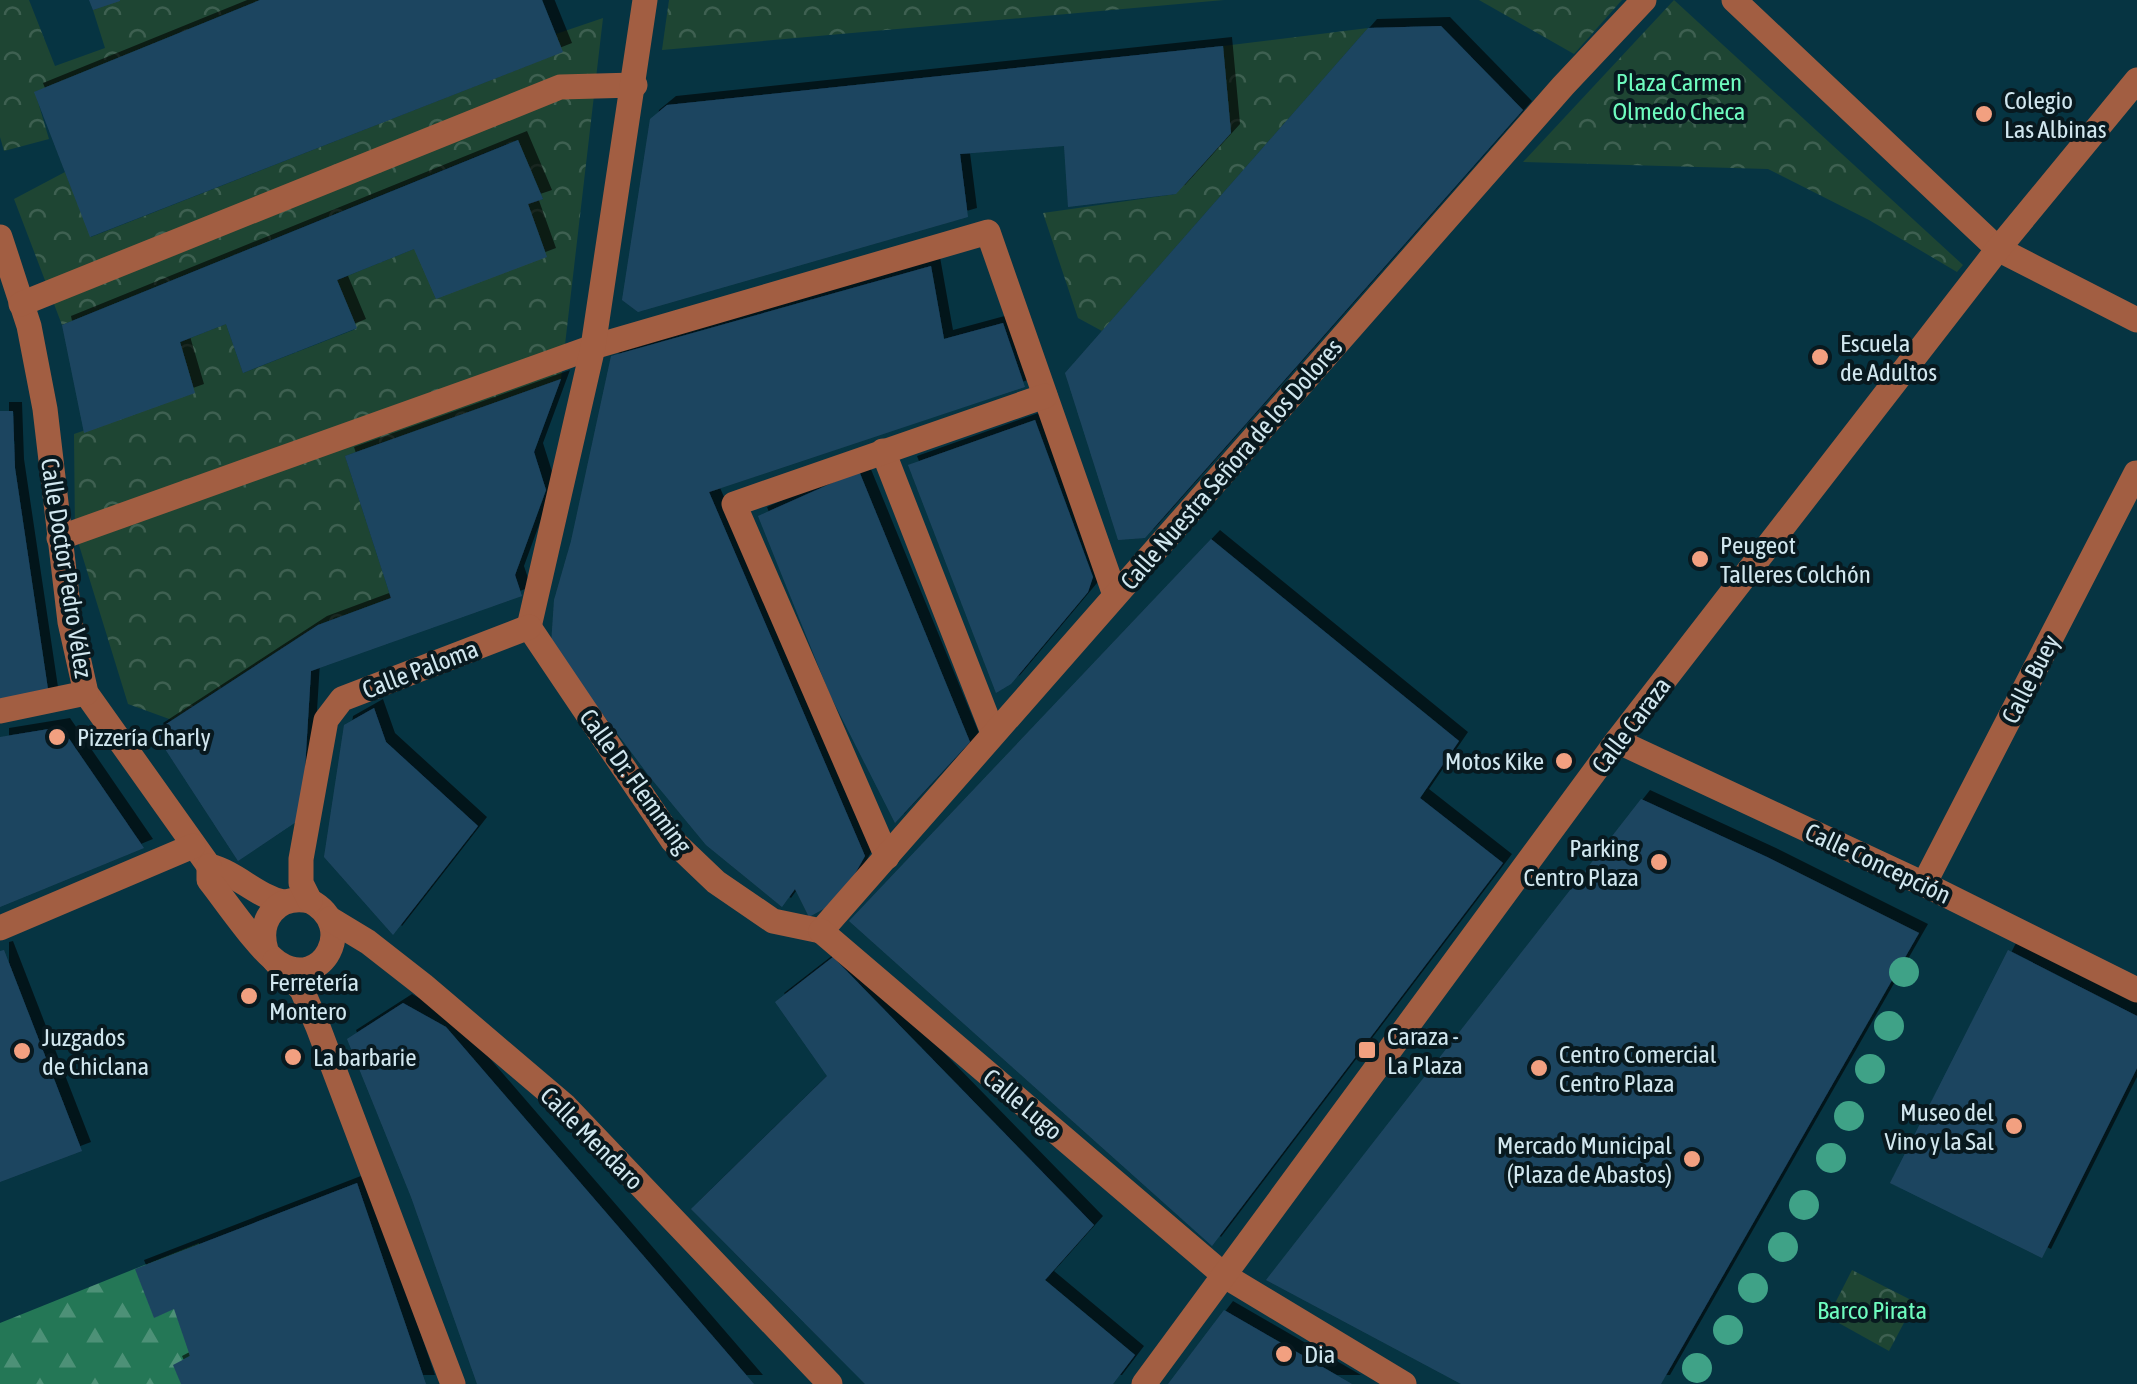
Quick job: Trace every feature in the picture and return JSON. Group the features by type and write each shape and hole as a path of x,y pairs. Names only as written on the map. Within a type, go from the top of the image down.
{"street":[{"path":"529,627 593,347 645,0"},
{"name":"Calle Nuestra Señora de los Dolores","path":"821,931 1563,86 1644,0"},
{"path":"1734,0 1998,250 2137,320"},
{"name":"Calle Caraza","path":"1144,1384 1618,741 1998,250 2137,80"},
{"path":"21,304 560,88 634,85"},
{"path":"59,538 593,347 988,232 1115,595"},
{"name":"Calle Doctor Pedro Vélez","path":"0,237 21,304 45,409 70,622 86,694 201,856 208,880 302,990 452,1384"},
{"path":"887,857 734,504 1046,396"},
{"path":"883,451 993,733"},
{"name":"Calle Buey","path":"1924,884 2136,473"},
{"name":"Calle Paloma","path":"310,901 301,883 301,859 324,733 333,708 342,698 529,627"},
{"name":"Calle Dr. Flemming","path":"529,627 672,841 716,882 772,921 821,931"},
{"path":"0,712 86,694"},
{"name":"Calle Concepción","path":"1618,741 1924,884 2137,990"},
{"path":"0,928 201,856"},
{"name":"Calle Doctor Pedro Vélez","path":"201,856 270,899 283,902"},
{"path":"310,901 330,919 333,943 320,963 297,970 270,956 263,928 283,902 310,901"},
{"name":"Calle Mendaro","path":"330,919 368,942 564,1105 830,1384"},
{"name":"Calle Lugo","path":"821,931 1225,1276 1404,1384"}],"green space":[{"path":"0,0 29,0 55,66 105,48 93,10 120,0 260,0 35,92 49,139 4,151 0,137"},
{"path":"669,0 1224,0 662,50"},
{"path":"1479,0 1622,0 1574,54"},
{"name":"Plaza Carmen Olmedo Checa","path":"1674,0 1963,265 1957,272 1869,220 1768,169 1523,162"},
{"path":"603,18 561,379 345,456 391,598 318,625 172,720 128,704 75,532 74,434 194,393 180,342 226,324 243,373 356,329 337,280 414,249 546,256 528,204 543,199 517,140 62,325 14,199 65,172 91,237 562,52 556,34"},
{"path":"1368,28 1102,331 1078,318 1043,213 1176,194 1223,46"},
{"path":"199,1243 253,1384 0,1384 0,1323"},
{"name":"Barco Pirata","path":"1852,1270 1915,1302 1889,1351 1828,1317"}],"building":[{"path":"89,0 120,0 120,1 93,10"},
{"path":"260,0 542,0 563,52 90,237 34,92"},
{"path":"1441,26 1523,110 1145,538 1118,540 1065,373 1368,28"},
{"path":"1223,46 1231,133 1176,194 1068,207 1064,146 960,154 968,217 638,312 622,300 650,119 667,105"},
{"path":"518,140 543,199 528,204 547,257 436,299 414,249 337,280 357,328 243,373 226,324 180,342 195,393 84,433 62,325"},
{"path":"931,266 944,339 1003,323 1025,387 709,492 865,856 840,900 809,917 795,889 782,907 706,845 649,776 551,645 554,600 571,541 611,356"},
{"path":"561,379 534,452 546,490 515,575 522,596 311,671 302,818 238,861 154,732 318,625 391,598 345,456"},
{"path":"0,411 13,411 15,468 49,696 0,703"},
{"path":"1035,420 1093,577 1088,592 1011,684 996,693 908,465"},
{"path":"859,471 970,742 895,823 830,695 758,516"},
{"path":"1211,539 1459,741 1420,798 1503,863 1212,1246 849,921"},
{"path":"374,708 386,742 478,826 393,935 324,857 344,725"},
{"path":"61,727 144,848 0,907 0,737"},
{"path":"1641,799 1919,933 1661,1384 1461,1384 1266,1280"},
{"name":"Juzgados de Chiclana","path":"4,950 82,1151 0,1182 0,951"},
{"name":"Museo del Vino y la Sal","path":"2008,950 2137,1016 2137,1068 2042,1258 1890,1183"},
{"path":"833,957 1094,1225 1045,1280 1135,1355 1113,1384 865,1384 691,1209 827,1076 775,1002"},
{"path":"403,1003 446,1027 754,1384 477,1384 411,1197 347,1039"},
{"path":"357,1183 426,1384 181,1384 173,1365 190,1356 174,1309 154,1318 135,1269"},
{"path":"1224,1310 1352,1384 1168,1384"}],"place":[{"name":"Colegio Las Albinas","path":"1984,114"},
{"name":"Escuela de Adultos","path":"1820,357"},
{"name":"Peugeot Talleres Colchón","path":"1700,559"},
{"name":"Pizzería Charly","path":"57,737"},
{"name":"Motos Kike","path":"1564,761"},
{"name":"Parking Centro Plaza","path":"1659,862"},
{"name":"Ferretería Montero","path":"249,996"},
{"name":"Caraza - La Plaza","path":"1367,1050"},
{"name":"Juzgados de Chiclana","path":"22,1051"},
{"name":"La barbarie","path":"293,1057"},
{"name":"Centro Comercial Centro Plaza","path":"1539,1068"},
{"name":"Museo del Vino y la Sal","path":"2014,1126"},
{"name":"Mercado Municipal (Plaza de Abastos)","path":"1692,1159"},
{"name":"Dia","path":"1284,1354"}]}
